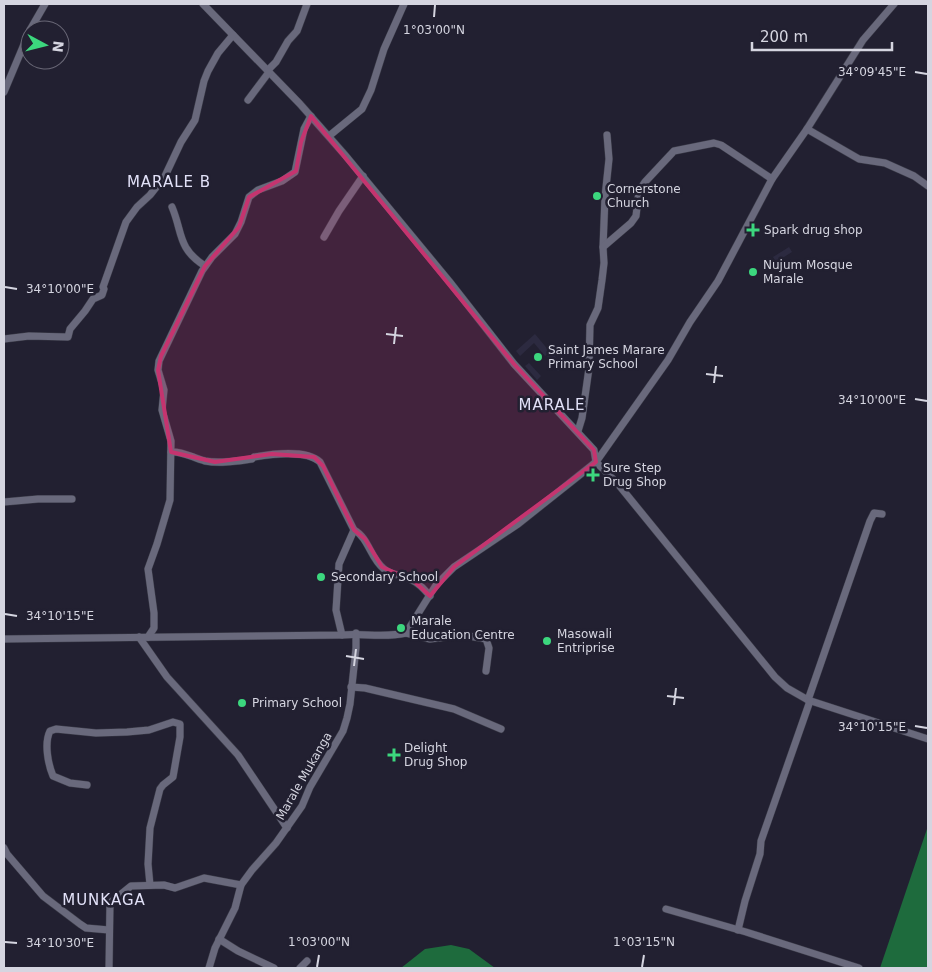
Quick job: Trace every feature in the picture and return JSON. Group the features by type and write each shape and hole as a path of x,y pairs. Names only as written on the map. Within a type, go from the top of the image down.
{"street":[{"path":"35,20 44,4"},
{"path":"203,4 311,116 363,176 514,364 594,450 596,462 618,484 775,677 786,688 809,701 928,739"},
{"path":"248,100 296,31 307,4"},
{"path":"329,136 362,109 371,90 384,48 404,4"},
{"path":"406,633 436,586 454,568 518,524 596,462 668,360 690,322 718,281 772,179 807,129 863,40 894,4"},
{"path":"4,338 29,336 68,337 70,329 93,299 102,295 104,289 102,286 126,222 137,207 166,176 183,138 195,120 204,81 210,66 233,34"},
{"path":"4,92 20,54"},
{"path":"148,637 154,628 154,613 148,569 170,500 170,438 162,410 164,390 158,365 205,266 235,234 241,222 247,201 252,194 282,181 295,172 304,129 311,116"},
{"path":"807,129 859,159 886,162 914,176 928,186"},
{"path":"578,431 582,418 589,368 590,325 598,308 604,263 605,197 609,159 607,135"},
{"path":"603,247 631,223 636,216 639,191 674,151 714,143 722,145 772,179"},
{"path":"324,237 338,211 363,176"},
{"path":"172,207 186,250 205,266"},
{"path":"171,452 179,452 215,462 252,460 254,457 272,454 314,457 323,466 354,530 364,539 383,568 390,573 412,580 430,596"},
{"path":"4,502 72,499"},
{"path":"738,930 760,854 761,841 870,521 874,513 882,514"},
{"path":"342,636 336,610 339,564 354,530"},
{"path":"4,639 342,636 406,633 430,639 463,636 482,637 488,642 490,648 486,671"},
{"name":"Marale Mukanga","path":"209,968 211,956 235,908 241,885 287,828 302,806 310,787 342,732 348,718 356,634"},
{"path":"139,637 167,677 238,755 287,828"},
{"path":"351,687 373,690 454,709 501,729"},
{"path":"86,785 70,783 53,776 50,767 47,737 50,731 56,729 96,733 127,732 149,730 173,722 180,724 180,737 173,777 160,789 152,818 148,864 150,884"},
{"path":"4,848 43,896 52,904 86,928 110,930"},
{"path":"109,968 110,902 131,886 150,884 175,888 204,878 241,885"},
{"path":"666,909 859,968"},
{"path":"219,940 274,968"},
{"path":"300,968 307,961"}],"highlighted area":[{"path":"311,116 514,364 594,450 596,462 454,567 430,596 415,582 382,567 365,539 354,530 323,466 314,457 272,454 215,462 171,452 158,370 161,356 205,266 239,227 249,197 296,171 301,142"}],"shaded area":[{"path":"789,247 792,252 776,262 773,257"},
{"path":"535,334 550,352 545,356 534,343 520,356 516,351"},
{"path":"552,353 563,366 558,371 547,357"},
{"path":"529,363 541,376 537,380 525,366"}],"green space":[{"path":"928,826 928,968 880,968"},
{"path":"451,945 469,949 495,968 401,968 425,949"}],"place":[{"name":"Cornerstone Church","path":"597,196"},
{"name":"Spark drug shop","path":"753,230"},
{"name":"Nujum Mosque Marale","path":"753,272"},
{"name":"Saint James Marare Primary School","path":"538,357"},
{"name":"Sure Step Drug Shop","path":"593,475"},
{"name":"Secondary School","path":"321,577"},
{"name":"Marale Education Centre","path":"401,628"},
{"name":"Masowali Entriprise","path":"547,641"},
{"name":"Primary School","path":"242,703"},
{"name":"Delight Drug Shop","path":"394,755"}],"district":[{"name":"MARALE B","path":"169,182"},
{"name":"MARALE","path":"552,405"},
{"name":"MUNKAGA","path":"104,900"}]}
